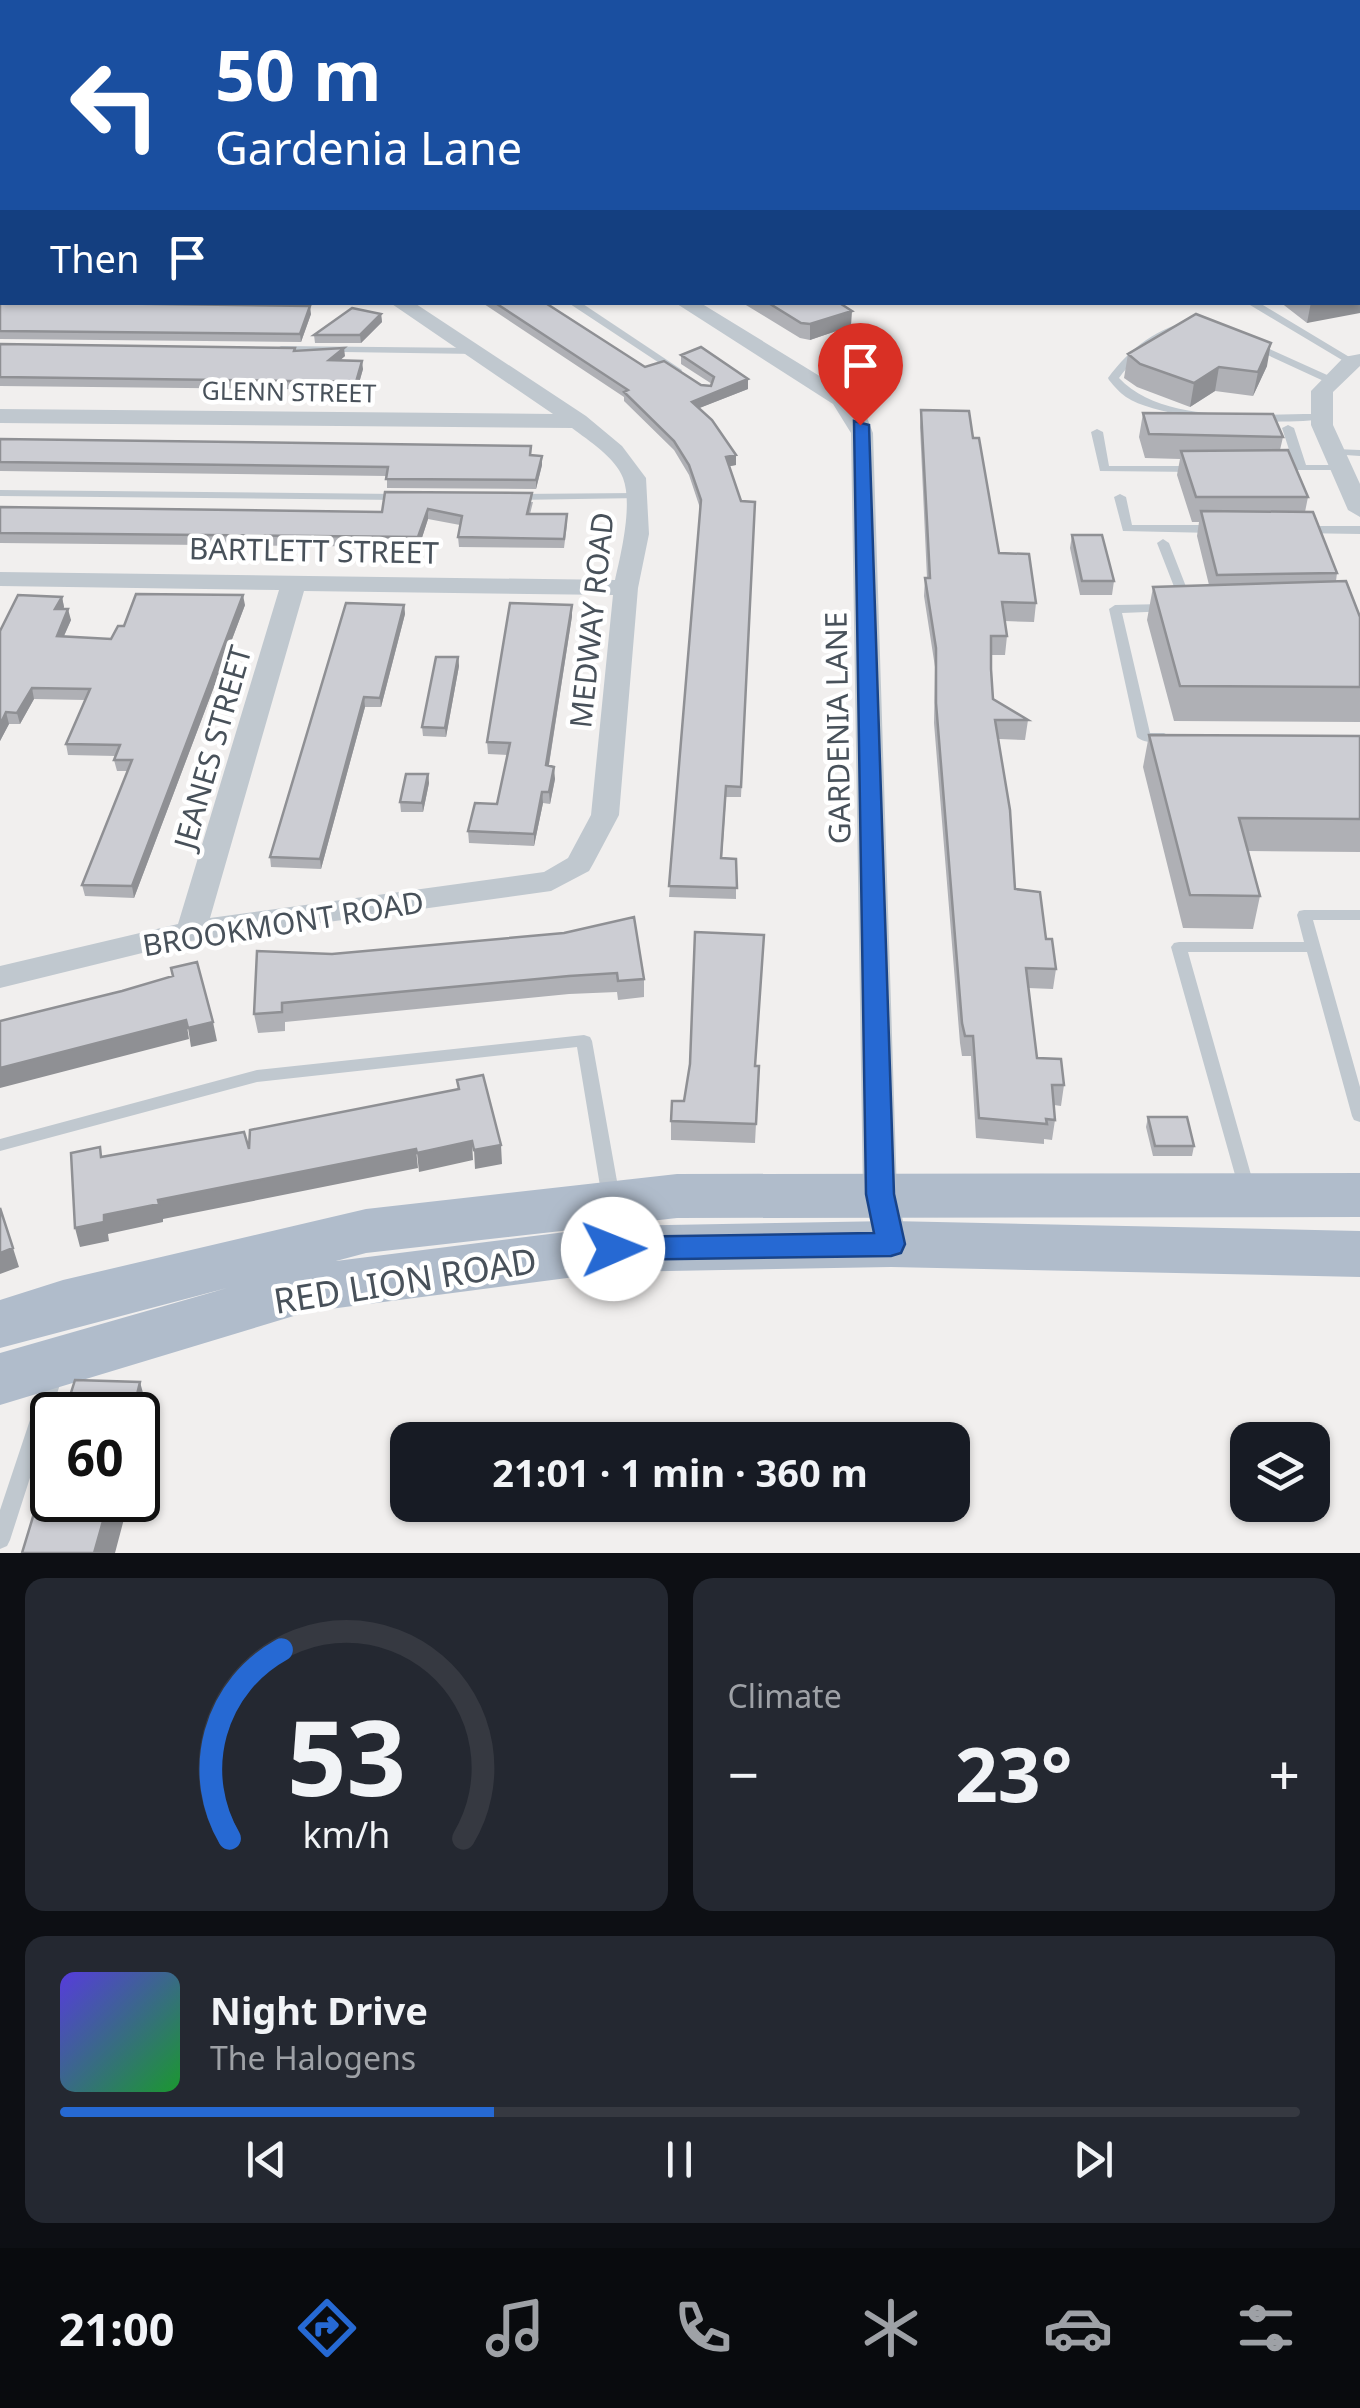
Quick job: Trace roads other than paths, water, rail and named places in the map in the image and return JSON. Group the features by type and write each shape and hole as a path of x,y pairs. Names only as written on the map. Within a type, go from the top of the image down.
{"main road":[{"name":"RED LION ROAD","path":"0,1324 63,1304 366,1231 885,1219 1249,1194 1360,1195"},
{"name":"RED LION ROAD","path":"885,1219 1360,1254"},
{"name":"RED LION ROAD","path":"0,1379 307,1288 612,1226"}],"street":[{"name":"MEDWAY ROAD","path":"403,305 578,421 614,452 635,478 638,534 626,588 605,815 579,864 566,872"},
{"name":"GARDENIA LANE","path":"689,305 840,399 855,415 862,433 885,1219"},
{"path":"1356,360 1322,391 1322,417 1360,510"},
{"name":"GLENN STREET","path":"0,416 578,421"},
{"name":"BARTLETT STREET","path":"0,579 626,588"},
{"name":"JEANES STREET","path":"191,931 294,582"},
{"name":"BROOKMONT ROAD","path":"0,977 191,931 494,892 550,881 566,872"}],"lane":[{"path":"577,305 692,380"},
{"path":"1255,305 1356,360"},
{"path":"1212,328 1195,322 1172,326 1131,354 1114,378 1121,392 1165,411 1322,417"},
{"path":"1245,341 1332,381"},
{"path":"275,349 476,351"},
{"path":"1288,428 1301,468"},
{"path":"1097,432 1104,469 1202,468"},
{"path":"1262,468 1301,468 1360,453"},
{"path":"0,493 406,497"},
{"path":"506,497 636,496"},
{"path":"1120,498 1128,528 1224,529"},
{"path":"1282,530 1360,530"},
{"path":"1163,543 1188,608"},
{"path":"1184,738 1144,737 1114,609 1208,608"},
{"path":"1360,915 1304,915 1360,1116"},
{"path":"1249,1194 1178,948 1313,947"},
{"path":"0,1145 257,1076 584,1041 612,1226"},
{"path":"0,1540 58,1362"}]}
